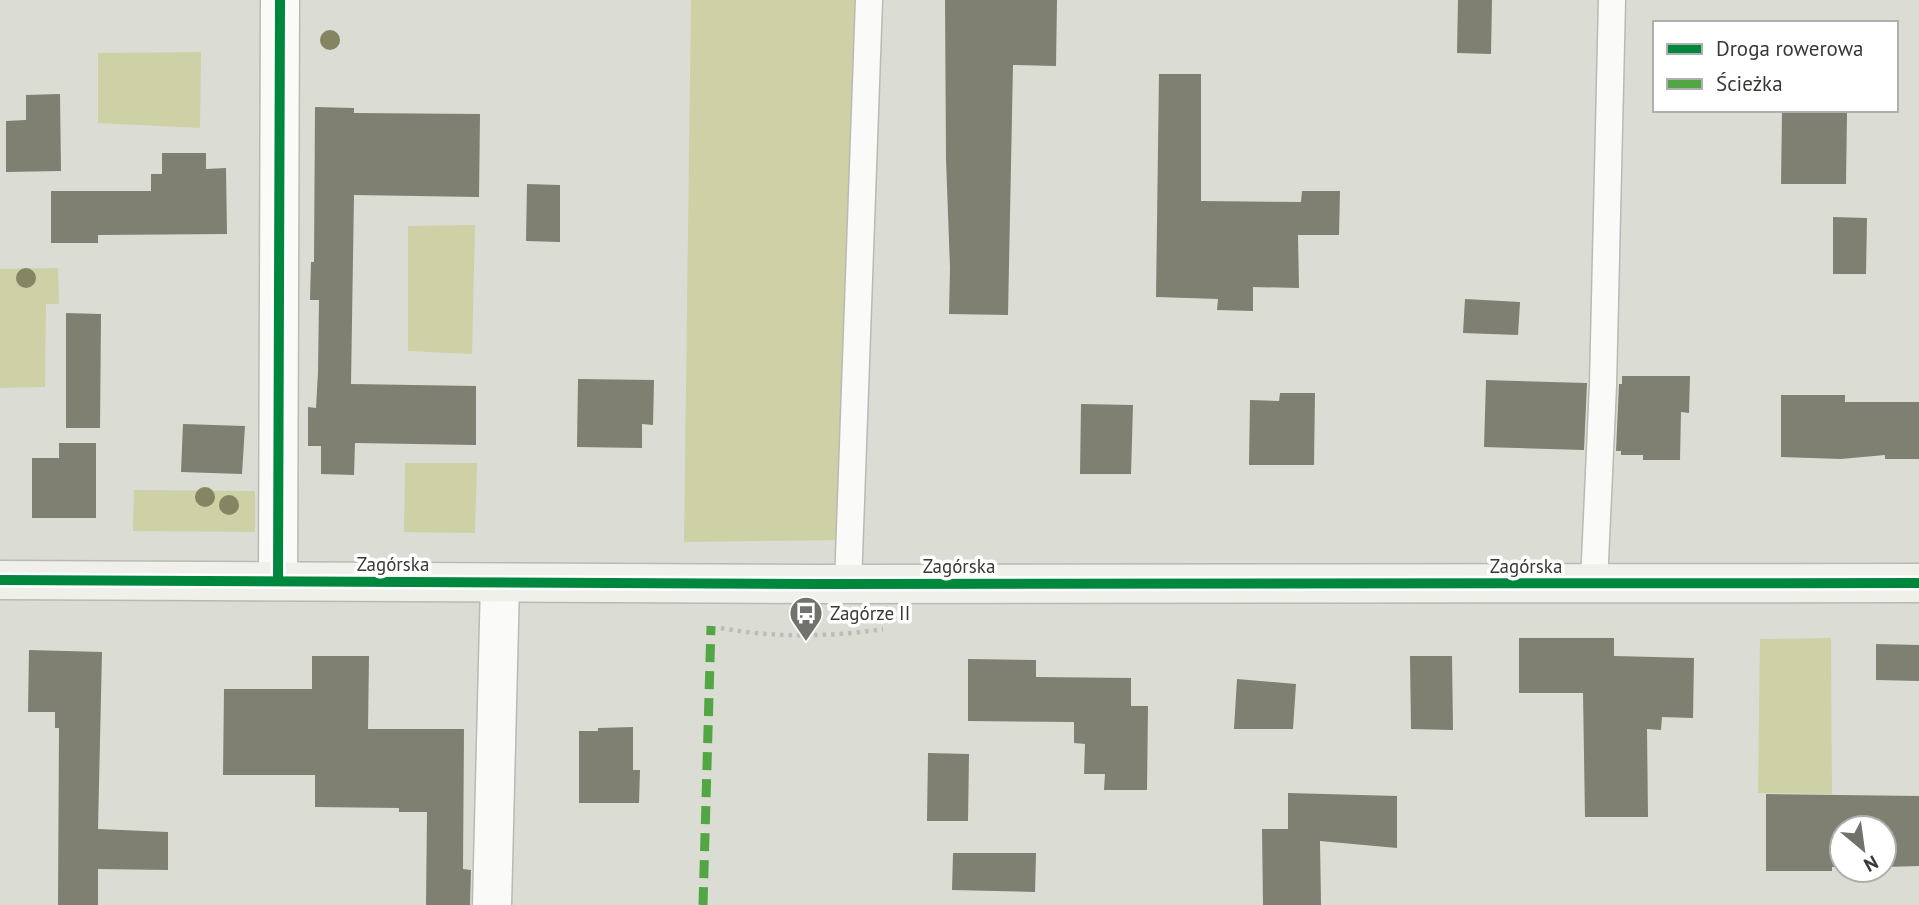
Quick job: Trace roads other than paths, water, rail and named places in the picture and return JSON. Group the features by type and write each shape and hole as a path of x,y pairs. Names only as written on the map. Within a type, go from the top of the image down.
{"street":[{"path":"278,581 280,0"},
{"name":"Zagórska","path":"0,580 848,584 1919,583"},
{"path":"492,905 500,583"}],"lane":[{"path":"848,584 869,0"},
{"path":"1594,583 1603,385 1612,0"}],"place":[{"name":"Zagórze II","path":"806,643"}]}
